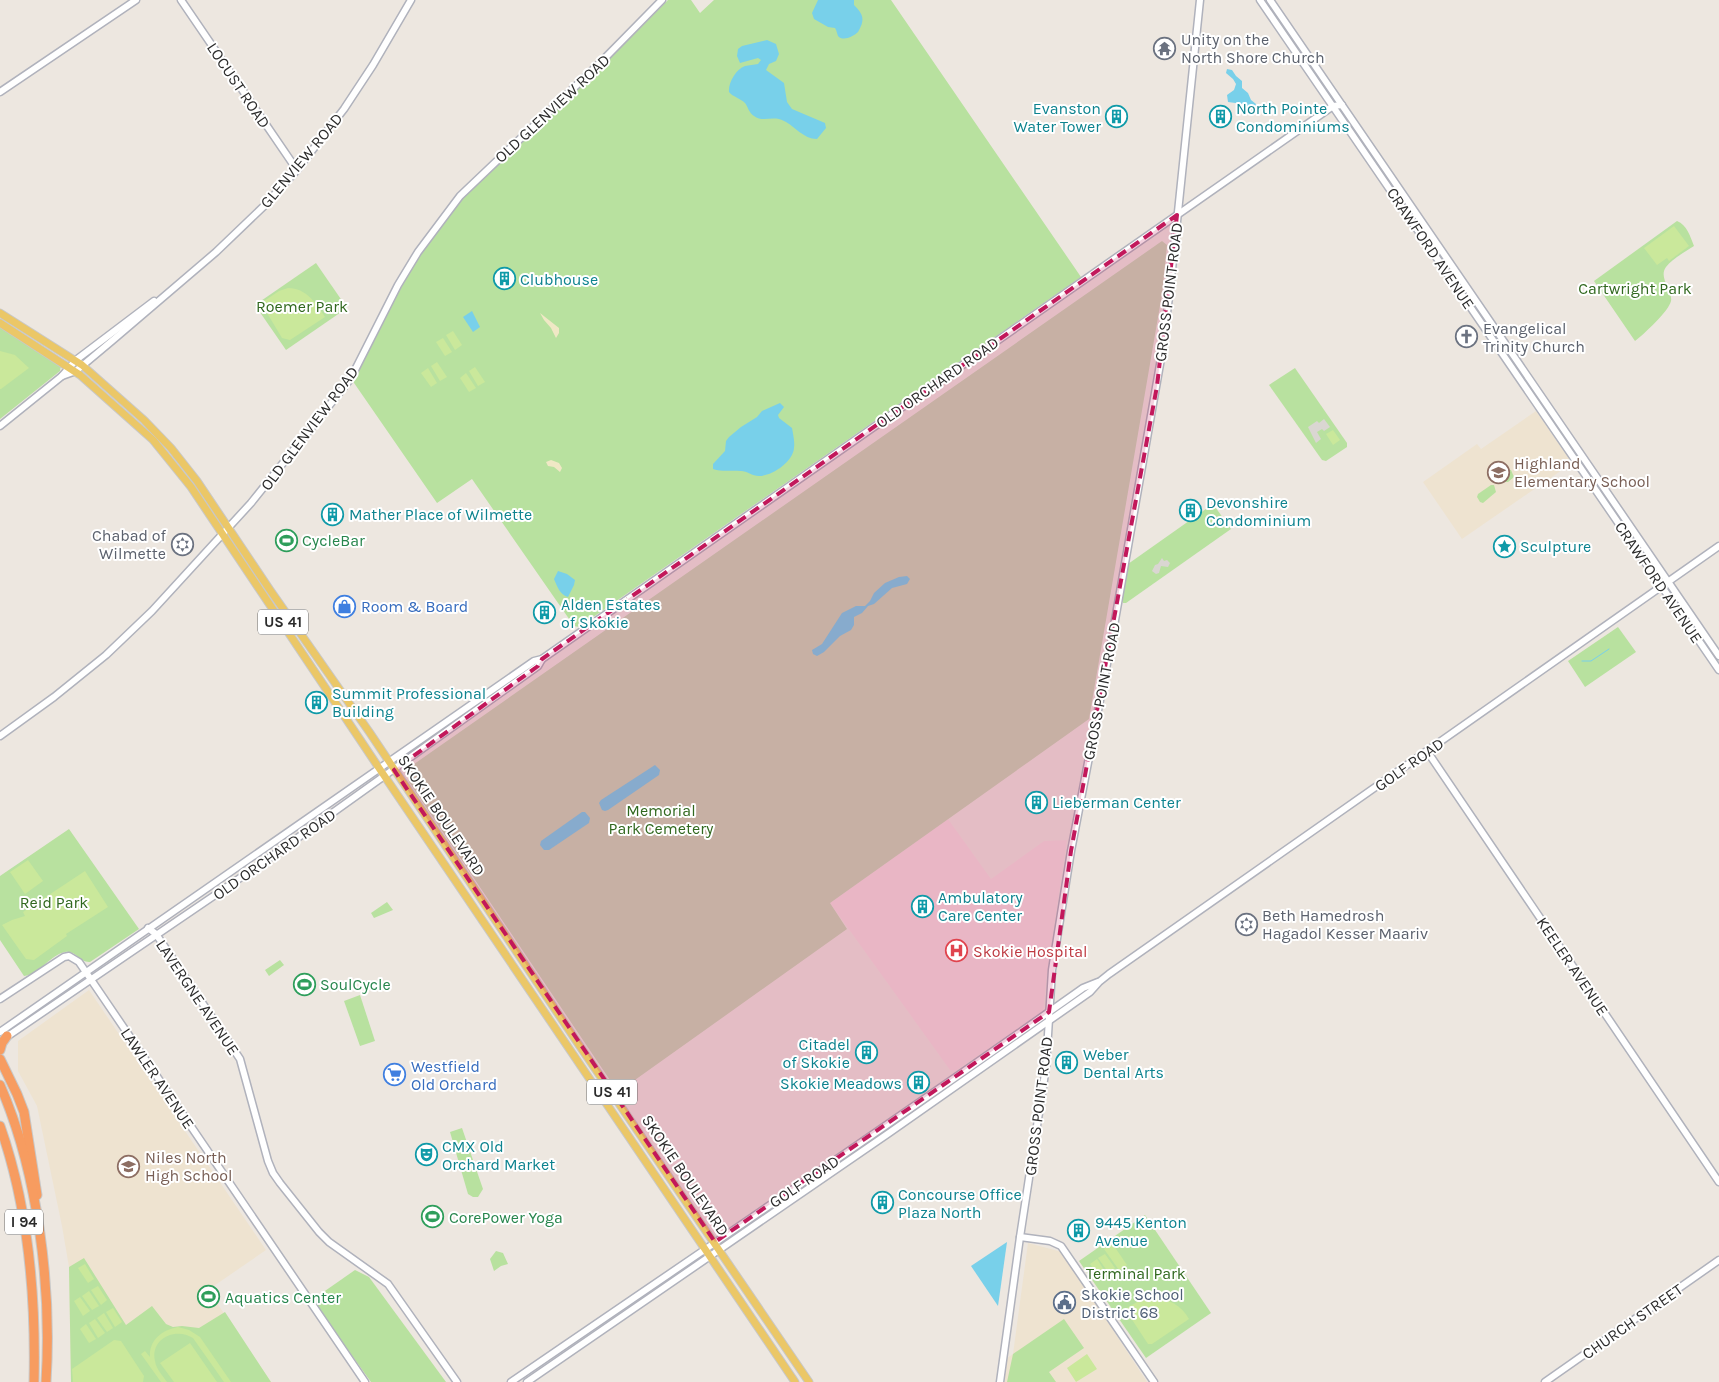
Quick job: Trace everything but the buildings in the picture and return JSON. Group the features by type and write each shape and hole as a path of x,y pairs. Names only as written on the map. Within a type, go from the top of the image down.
{"highway":[{"path":"2,1037 0,1051 24,1112 38,1192 36,1215"},
{"path":"0,1059 18,1094"},
{"name":"I 94","path":"0,1085 11,1110 26,1161 36,1215 46,1287 48,1323 46,1382"},
{"name":"I 94","path":"0,1126 16,1183 31,1267 34,1306 34,1382"},
{"path":"0,1138 8,1152"}],"main road":[{"path":"0,92 136,0"},
{"name":"LOCUST ROAD","path":"181,0 297,170"},
{"name":"GLENVIEW ROAD","path":"0,426 62,376 69,366 79,363 151,302 162,296 216,252 264,206 297,170 359,87 412,0"},
{"name":"OLD GLENVIEW ROAD","path":"0,736 54,697 106,655 152,611 226,531 273,478 348,382 398,285 418,252 460,196 602,61 662,0"},
{"name":"GROSS POINT ROAD","path":"1000,1382 1045,1077 1052,970 1072,844 1111,644 1156,394 1168,304 1200,0"},
{"name":"CRAWFORD AVENUE","path":"1260,0 1719,670"},
{"name":"CRAWFORD AVENUE","path":"1270,0 1719,656"},
{"path":"1333,106 1337,97"},
{"name":"OLD ORCHARD ROAD","path":"2,1037 86,972 148,928 534,661 542,659 1333,106 1342,104"},
{"name":"SKOKIE BOULEVARD","path":"0,313 79,363 144,420 171,448 197,480 226,531 379,768 795,1382"},
{"name":"SKOKIE BOULEVARD","path":"0,323 76,371 153,440 226,531 389,762 809,1382"},
{"name":"GLENVIEW ROAD","path":"62,376 76,371 79,363"},
{"name":"GOLF ROAD","path":"527,1382 944,1095 1090,992 1099,982 1719,546"},
{"name":"OLD ORCHARD ROAD","path":"2,1037 91,980 394,770 538,666 542,659"},
{"name":"KEELER AVENUE","path":"1427,751 1719,1182"},
{"name":"LAVERGNE AVENUE","path":"148,928 156,934 240,1058 268,1161 274,1175 310,1222 327,1240 388,1284 457,1382"},
{"name":"LAWLER AVENUE","path":"0,999 64,957 75,958 365,1382"},
{"name":"GOLF ROAD","path":"511,1382 891,1123 1083,988 1099,982"},
{"path":"1020,1237 1050,1241 1061,1246 1154,1382"},
{"name":"CHURCH STREET","path":"1545,1382 1719,1260"}],"highlighted area":[{"path":"1177,215 1157,386 1071,851 1049,1012 715,1242 394,770 538,666 542,659"}],"shaded area":[{"name":"Highland Elementary School","path":"1536,411 1572,463 1462,539 1423,482 1477,444 1481,449"},
{"path":"1324,419 1330,427 1324,431 1322,429 1317,432 1321,439 1316,443 1308,427"},
{"path":"1162,558 1170,563 1168,567 1161,566 1159,573 1156,574 1152,571"},
{"name":"Skokie Hospital","path":"948,819 991,879 1044,841 1067,840 1043,1012 955,1071 950,1070 830,903"},
{"name":"Niles North High School","path":"89,990 266,1250 208,1290 271,1382 71,1382 69,1267 37,1106 18,1071 18,1041"},
{"path":"1028,1243 1062,1252 1147,1382 1000,1382 1004,1360 1013,1354"}],"green space":[{"path":"668,0 691,0 700,13 714,0 891,0 1081,277 579,627 574,626 472,479 437,503 352,380 408,275 447,216 473,186 589,79"},
{"name":"Cartwright Park","path":"1677,221 1686,228 1694,246 1675,258 1666,267 1664,275 1671,301 1666,311 1635,341 1594,281"},
{"path":"1674,226 1689,246 1669,261 1667,258 1657,265 1644,248"},
{"name":"Memorial Park Cemetery","path":"1162,241 1167,245 1162,294 1089,719 830,903 847,929 618,1092 409,782 407,769"},
{"name":"Roemer Park","path":"316,263 347,308 286,350 255,305"},
{"path":"288,288 305,293 325,317 290,340 282,338 261,303 279,291"},
{"path":"0,326 61,365 60,371 0,419"},
{"path":"453,331 462,345 455,350 446,335"},
{"path":"443,338 452,352 445,356 436,342"},
{"path":"0,351 15,355 29,368 1,389 0,389"},
{"path":"437,362 447,377 440,381 431,366"},
{"path":"475,367 485,382 478,386 469,371"},
{"path":"428,368 437,383 431,387 421,373"},
{"path":"1295,368 1347,443 1347,447 1326,461 1322,460 1269,385"},
{"path":"466,373 476,388 469,392 460,378"},
{"path":"1333,430 1340,440 1333,445 1326,434"},
{"path":"1505,469 1511,470 1514,477 1508,482 1500,484 1495,480 1495,477"},
{"path":"1494,485 1496,492 1483,503 1480,502 1477,497 1478,494"},
{"path":"1213,504 1231,529 1126,603 1123,603 1128,564"},
{"path":"1618,627 1636,652 1585,687 1568,661"},
{"name":"Reid Park","path":"69,829 139,929 90,962 83,961 72,953 65,952 30,975 24,976 0,940 0,876"},
{"path":"28,860 43,881 25,894 10,872"},
{"path":"85,871 108,907 66,934 67,936 34,960 26,959 2,925 25,916 23,912"},
{"path":"387,902 393,910 374,918 371,913"},
{"path":"280,960 284,965 269,976 265,970"},
{"path":"360,995 375,1041 360,1046 344,1001"},
{"path":"462,1128 483,1189 478,1197 468,1194 450,1132"},
{"name":"Terminal Park","path":"1145,1215 1211,1313 1146,1358 1079,1261"},
{"path":"1112,1243 1127,1265 1119,1270 1104,1249"},
{"path":"496,1251 503,1253 508,1264 494,1271 490,1259"},
{"path":"1105,1254 1115,1268 1108,1272 1098,1258"},
{"path":"84,1258 126,1325 152,1306 166,1324 173,1327 199,1328 225,1312 271,1382 71,1382 69,1267"},
{"path":"1097,1259 1106,1273 1100,1278 1090,1264"},
{"path":"85,1264 94,1279 88,1283 78,1268"},
{"path":"355,1270 369,1277 446,1382 371,1382 312,1300"},
{"path":"98,1286 107,1300 101,1305 91,1290"},
{"path":"89,1291 99,1306 92,1310 82,1296"},
{"path":"80,1297 90,1311 83,1316 74,1301"},
{"path":"1152,1298 1163,1299 1173,1303 1189,1319 1152,1344 1148,1344 1125,1309 1139,1301"},
{"path":"113,1308 122,1322 115,1327 106,1312"},
{"path":"104,1313 113,1328 107,1332 97,1318"},
{"path":"95,1319 105,1333 98,1338 89,1323"},
{"path":"1064,1319 1084,1348 1049,1372 1056,1382 1007,1382 1013,1354"},
{"path":"86,1324 96,1339 89,1343 80,1329"},
{"path":"178,1327 189,1330 200,1337 231,1382 224,1382 193,1338 186,1335 172,1334 160,1341 154,1353 158,1370 167,1382 161,1382 141,1354 145,1351 150,1357 154,1341 162,1333"},
{"path":"114,1340 121,1341 144,1376 143,1382 73,1382 72,1369"},
{"path":"190,1343 217,1382 174,1382 160,1363"},
{"path":"1087,1354 1097,1369 1076,1382 1067,1368"}],"sand":[{"path":"540,313 559,328 556,338 551,328"},
{"path":"551,460 559,463 562,468 560,472 554,467 548,466 546,462"}],"water":[{"path":"818,0 854,0 854,5 862,18 862,24 858,32 851,37 840,38 835,28 828,27 814,19 812,13"},
{"path":"767,40 776,44 779,54 776,61 769,64 766,70 784,83 787,102 792,109 825,123 826,128 817,139 807,137 780,119 757,118 751,113 745,103 729,92 731,81 739,70 745,66 758,64 761,60 758,58 740,63 737,56 738,49 742,46"},
{"path":"1227,69 1232,70 1242,81 1242,88 1248,93 1251,100 1261,108 1259,112 1255,113 1243,104 1228,102 1227,95 1234,90 1236,84 1226,73"},
{"path":"472,311 480,327 473,332 463,317"},
{"path":"780,403 784,407 778,415 779,418 792,428 794,441 793,453 786,463 770,474 759,476 743,471 713,469 713,464 725,451 726,441 729,437 757,417 762,411"},
{"path":"558,571 567,574 575,580 568,597 561,592 554,579"},
{"path":"907,576 910,579 907,584 892,588 874,604 868,606 862,613 854,617 854,625 851,630 840,636 824,652 817,656 813,654 812,650 822,644 842,613 856,606 865,606 874,593 885,583"},
{"path":"655,765 660,770 659,775 608,810 602,810 599,803 601,800"},
{"path":"582,812 585,812 590,818 589,823 549,850 544,850 540,845 541,841"},
{"path":"1007,1242 998,1306 971,1266"}],"waterway":[{"path":"1582,661 1591,661 1609,649"}],"place":[{"name":"Unity on the North Shore Church","path":"1165,48"},
{"name":"Evanston Water Tower","path":"1117,117"},
{"name":"North Pointe Condominiums","path":"1220,117"},
{"name":"Clubhouse","path":"504,279"},
{"name":"Evangelical Trinity Church","path":"1467,337"},
{"name":"Highland Elementary School","path":"1498,472"},
{"name":"Devonshire Condominium","path":"1190,511"},
{"name":"Mather Place of Wilmette","path":"333,514"},
{"name":"CycleBar","path":"286,540"},
{"name":"Chabad of Wilmette","path":"182,544"},
{"name":"Sculpture","path":"1504,546"},
{"name":"Room & Board","path":"345,606"},
{"name":"Alden Estates of Skokie","path":"545,613"},
{"name":"Summit Professional Building","path":"316,702"},
{"name":"Lieberman Center","path":"1036,802"},
{"name":"Ambulatory Care Center","path":"922,906"},
{"name":"Beth Hamedrosh Hagadol Kesser Maariv","path":"1246,924"},
{"name":"Skokie Hospital","path":"957,951"},
{"name":"SoulCycle","path":"304,984"},
{"name":"Citadel of Skokie","path":"866,1053"},
{"name":"Weber Dental Arts","path":"1067,1063"},
{"name":"Westfield Old Orchard","path":"395,1075"},
{"name":"Skokie Meadows","path":"918,1083"},
{"name":"CMX Old Orchard Market","path":"426,1155"},
{"name":"Niles North High School","path":"129,1166"},
{"name":"Concourse Office Plaza North","path":"882,1203"},
{"name":"CorePower Yoga","path":"433,1217"},
{"name":"9445 Kenton Avenue","path":"1079,1231"},
{"name":"Aquatics Center","path":"209,1297"},
{"name":"Skokie School District 68","path":"1065,1303"}]}
